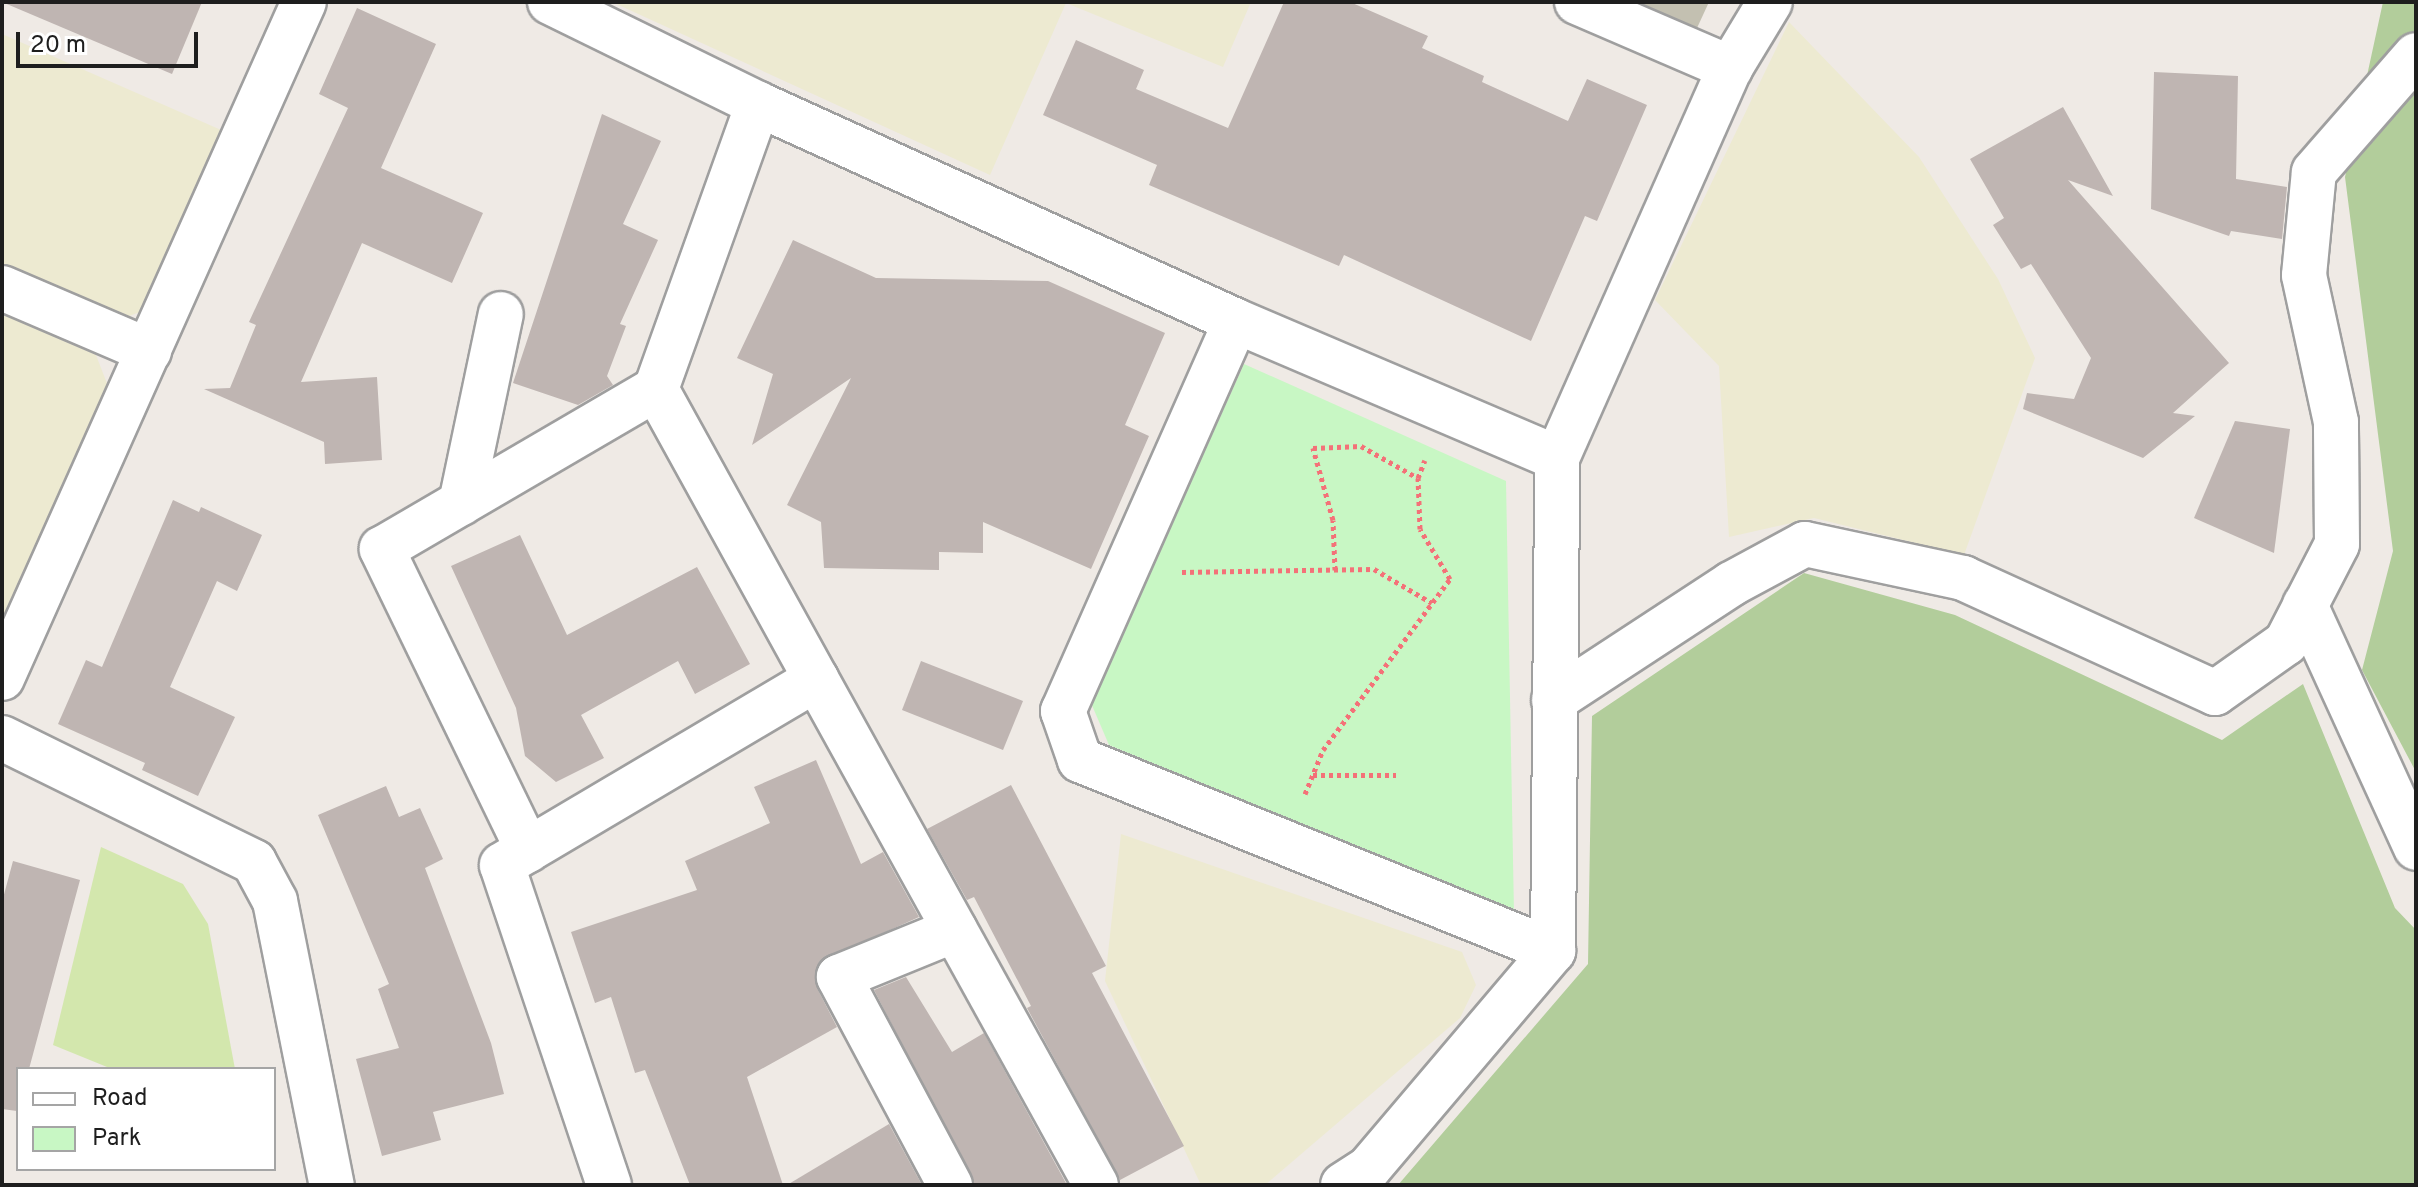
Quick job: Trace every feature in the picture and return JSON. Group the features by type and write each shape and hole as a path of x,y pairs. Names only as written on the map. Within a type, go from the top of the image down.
{"street":[{"path":"2,678 304,2"},
{"path":"550,2 758,104 1236,321 1557,458"},
{"path":"1577,2 1730,68"},
{"path":"1343,1185 1369,1168 1553,951 1557,458 1730,68 1770,2"},
{"path":"1554,700 1731,584 1805,544 1963,578 2215,693 2286,643 2337,544 2336,422 2304,275 2314,172 2416,55"},
{"path":"528,850 382,549 656,389 758,104"},
{"path":"2,288 149,351"},
{"path":"461,503 501,314"},
{"path":"1236,321 1063,711 1080,760 1553,951"},
{"path":"656,389 1096,1185"},
{"path":"2305,605 2416,848"},
{"path":"609,1185 502,865 816,679"},
{"path":"2,738 254,862 275,901 332,1185"},
{"path":"950,1185 839,977 955,930"}],"path":[{"path":"1285,843 1323,750 1450,579 1420,529 1418,478 1444,410"},
{"path":"1335,570 1333,520 1313,448 1361,446 1418,478"},
{"path":"1188,558 1182,572 1374,569 1432,603"},
{"path":"1313,775 1396,775"}],"shaded area":[{"path":"612,2 1251,2 1223,67 1066,3 990,175"},
{"path":"1632,2 1709,2 1697,28"},
{"path":"1789,22 1919,157 1998,279 2035,358 1964,555 1814,518 1729,537 1719,366 1655,300"},
{"path":"2,34 228,133 148,309 121,319 2,269"},
{"path":"2,314 96,355 113,399 2,646"},
{"path":"1121,834 1462,952 1476,985 1460,1018 1265,1185 1201,1185 1105,981"}],"green space":[{"path":"2383,2 2416,2 2416,772 2362,670 2393,551 2345,177"},
{"path":"1244,364 1506,481 1514,913 1109,745 1091,703"},
{"path":"1804,573 1955,615 2222,740 2303,684 2395,908 2416,930 2416,1185 1398,1185 1588,964 1592,716"},
{"path":"101,847 183,884 208,924 235,1067 107,1067 53,1045"}],"building":[{"path":"2,2 202,2 172,74"},
{"path":"1284,2 1350,2 1428,36 1422,48 1484,76 1482,82 1568,121 1587,79 1647,105 1597,221 1585,216 1531,341 1344,255 1339,266 1149,185 1157,165 1043,115 1076,40 1144,70 1136,89 1228,128"},
{"path":"357,8 436,44 381,168 483,213 452,283 362,243 301,382 377,377 382,460 325,464 324,442 204,389 230,388 256,325 249,322 348,108 319,94"},
{"path":"2154,72 2238,76 2236,179 2287,187 2282,239 2231,231 2229,236 2151,209"},
{"path":"2063,107 2113,196 2068,180 2229,363 2173,413 2195,416 2143,458 2023,409 2027,393 2074,399 2091,358 2031,264 2021,269 1993,225 2004,218 1970,159"},
{"path":"602,114 661,141 623,224 658,240 620,324 626,326 607,376 613,385 578,405 513,383"},
{"path":"793,240 876,278 1048,281 1165,333 1125,425 1149,436 1091,569 983,522 983,553 939,552 939,570 824,568 821,522 787,505 851,378 752,445 773,374 737,358"},
{"path":"2235,421 2290,429 2274,553 2194,518"},
{"path":"173,500 199,512 201,507 262,535 237,591 217,581 170,687 235,717 198,796 142,770 145,763 58,724 86,660 102,667"},
{"path":"520,535 567,635 697,567 750,664 695,694 678,661 581,715 604,758 556,782 525,756 516,708 451,566"},
{"path":"921,661 1023,701 1003,750 902,710"},
{"path":"816,760 861,864 883,852 919,917 819,962 817,988 837,1027 747,1077 783,1185 690,1185 645,1070 635,1073 611,997 595,1003 571,932 697,890 685,861 770,823 754,787"},
{"path":"1011,785 1106,966 1092,973 1184,1146 1120,1180 1027,1008 1031,1006 974,897 967,900 927,829"},
{"path":"386,786 399,817 420,808 443,859 425,868 491,1043 504,1094 433,1112 441,1140 382,1156 356,1059 399,1048 378,989 389,984 318,815"},
{"path":"13,861 80,880 30,1067 16,1067 16,1111 2,1109 2,902"},
{"path":"906,977 952,1052 984,1033 1067,1185 975,1185 874,990"},
{"path":"889,1124 922,1185 787,1185"}]}
